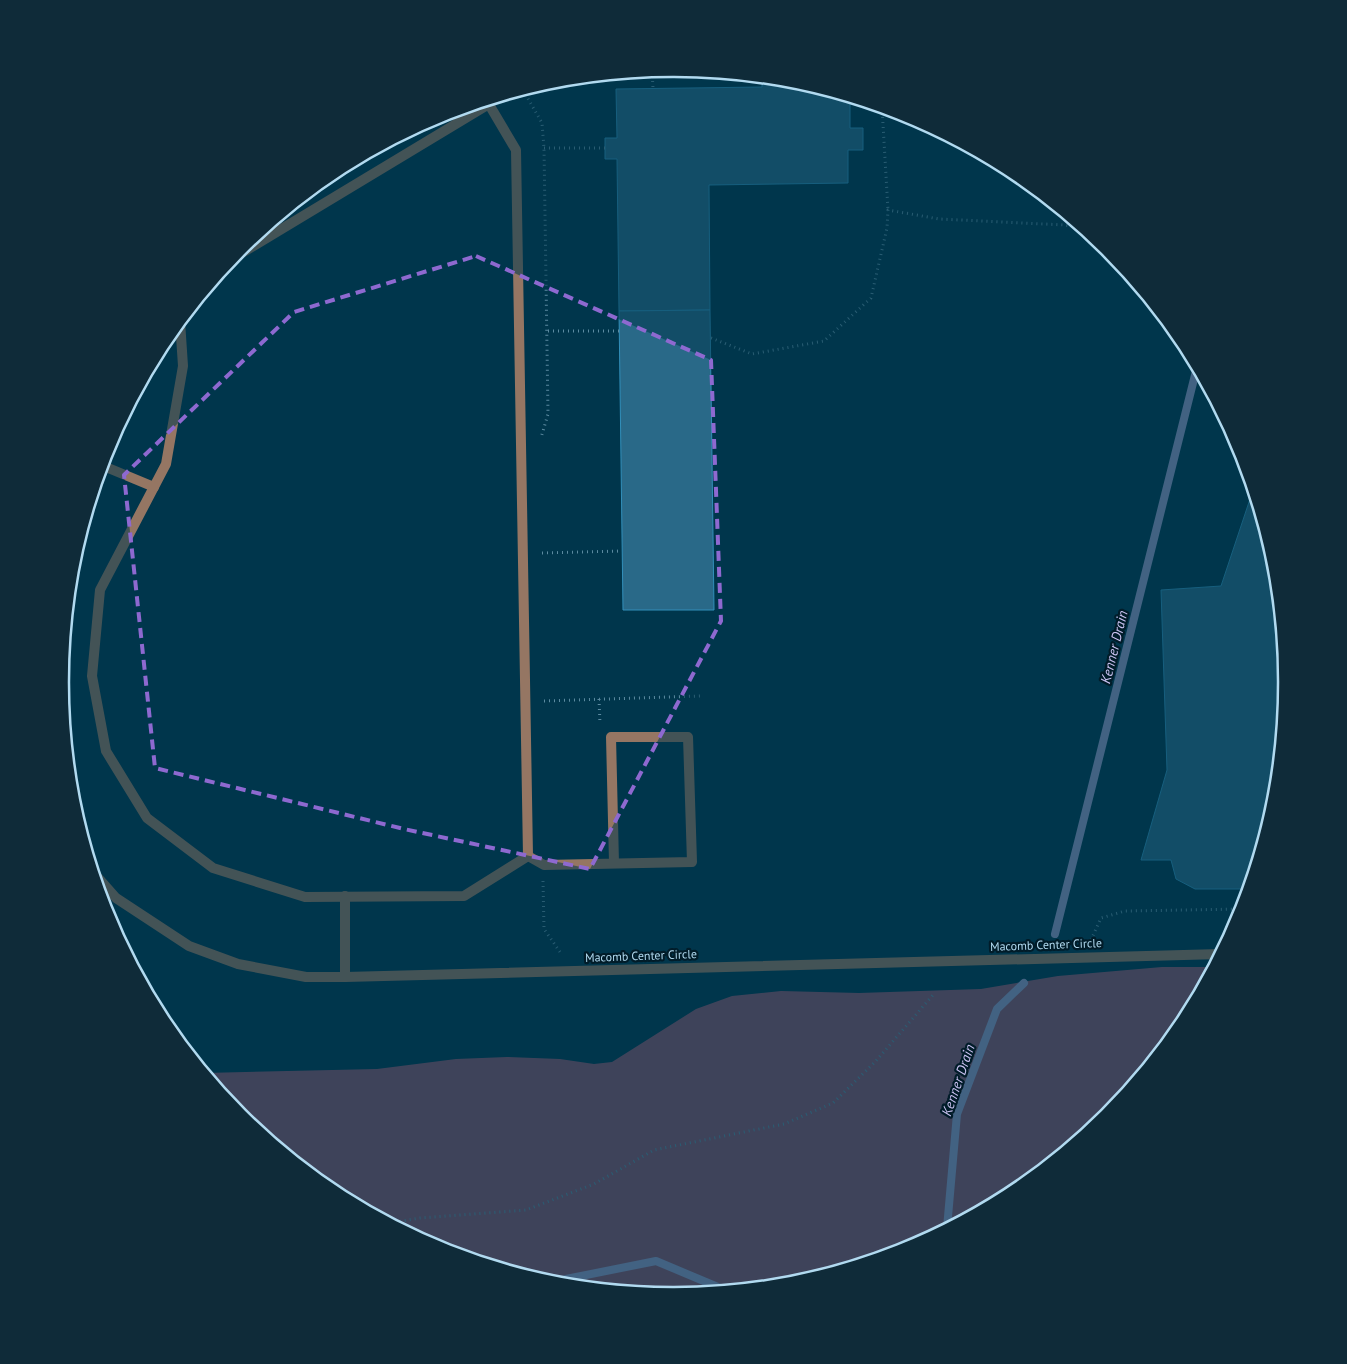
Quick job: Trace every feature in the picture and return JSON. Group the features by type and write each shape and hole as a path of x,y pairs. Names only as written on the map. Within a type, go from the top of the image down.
{"street":[{"path":"490,106 516,150 528,856"},
{"path":"258,243 473,111"},
{"path":"181,332 184,366 166,464 100,590 92,676 106,751 147,818 213,868 305,897 464,896 528,856"},
{"path":"109,468 154,487"},
{"path":"528,856 544,865 692,862 688,736 611,737 614,863"},
{"name":"Macomb Center Circle","path":"104,885 116,898 189,946 238,964 306,977 1213,954"},
{"path":"344,896 345,977"}],"path":[{"path":"652,78 653,88"},
{"path":"526,96 542,123 544,148 548,414 540,442"},
{"path":"711,338 752,354 824,341 871,298 887,228 888,210 882,114"},
{"path":"544,148 605,148"},
{"path":"888,210 939,219 1071,226"},
{"path":"548,332 619,332"},
{"path":"541,544 542,553 622,551"},
{"path":"544,711 544,701 700,696"},
{"path":"599,699 600,728"},
{"path":"544,865 544,930 560,952 570,952"},
{"path":"1082,941 1091,940 1101,918 1126,911 1233,909"},
{"path":"400,1221 526,1210 594,1184 654,1150 784,1124 833,1103 875,1062 933,995"}],"highlighted area":[{"path":"476,256 711,360 721,621 590,869 404,829 155,768 124,475 294,312"}],"shaded area":[{"path":"1162,967 1206,967 1176,1018 1128,1081 1072,1137 1042,1162 1009,1185 976,1206 941,1224 905,1241 868,1255 830,1266 752,1282 674,1287 595,1282 517,1266 479,1255 442,1241 371,1206 305,1162 246,1110 212,1073 377,1069 456,1059 507,1057 560,1059 594,1064 612,1062 696,1009 732,996 781,991 859,993 981,989 1058,976"}],"building":[{"path":"762,84 791,89 850,104 850,128 863,128 863,150 848,150 848,183 709,185 710,310 619,311 617,159 605,159 605,138 617,138 616,89 762,87"},
{"path":"710,310 714,610 623,610 619,311"},
{"path":"1250,500 1267,564 1277,642 1277,722 1273,761 1258,839 1241,889 1195,889 1176,879 1171,860 1141,860 1167,770 1161,590 1221,586"}],"waterway":[{"name":"Kenner Drain","path":"1055,934 1195,376"},
{"name":"Kenner Drain","path":"948,1221 957,1114 997,1009 1024,983"},
{"name":"Kenner Drain","path":"572,1278 656,1261 713,1285"}]}
